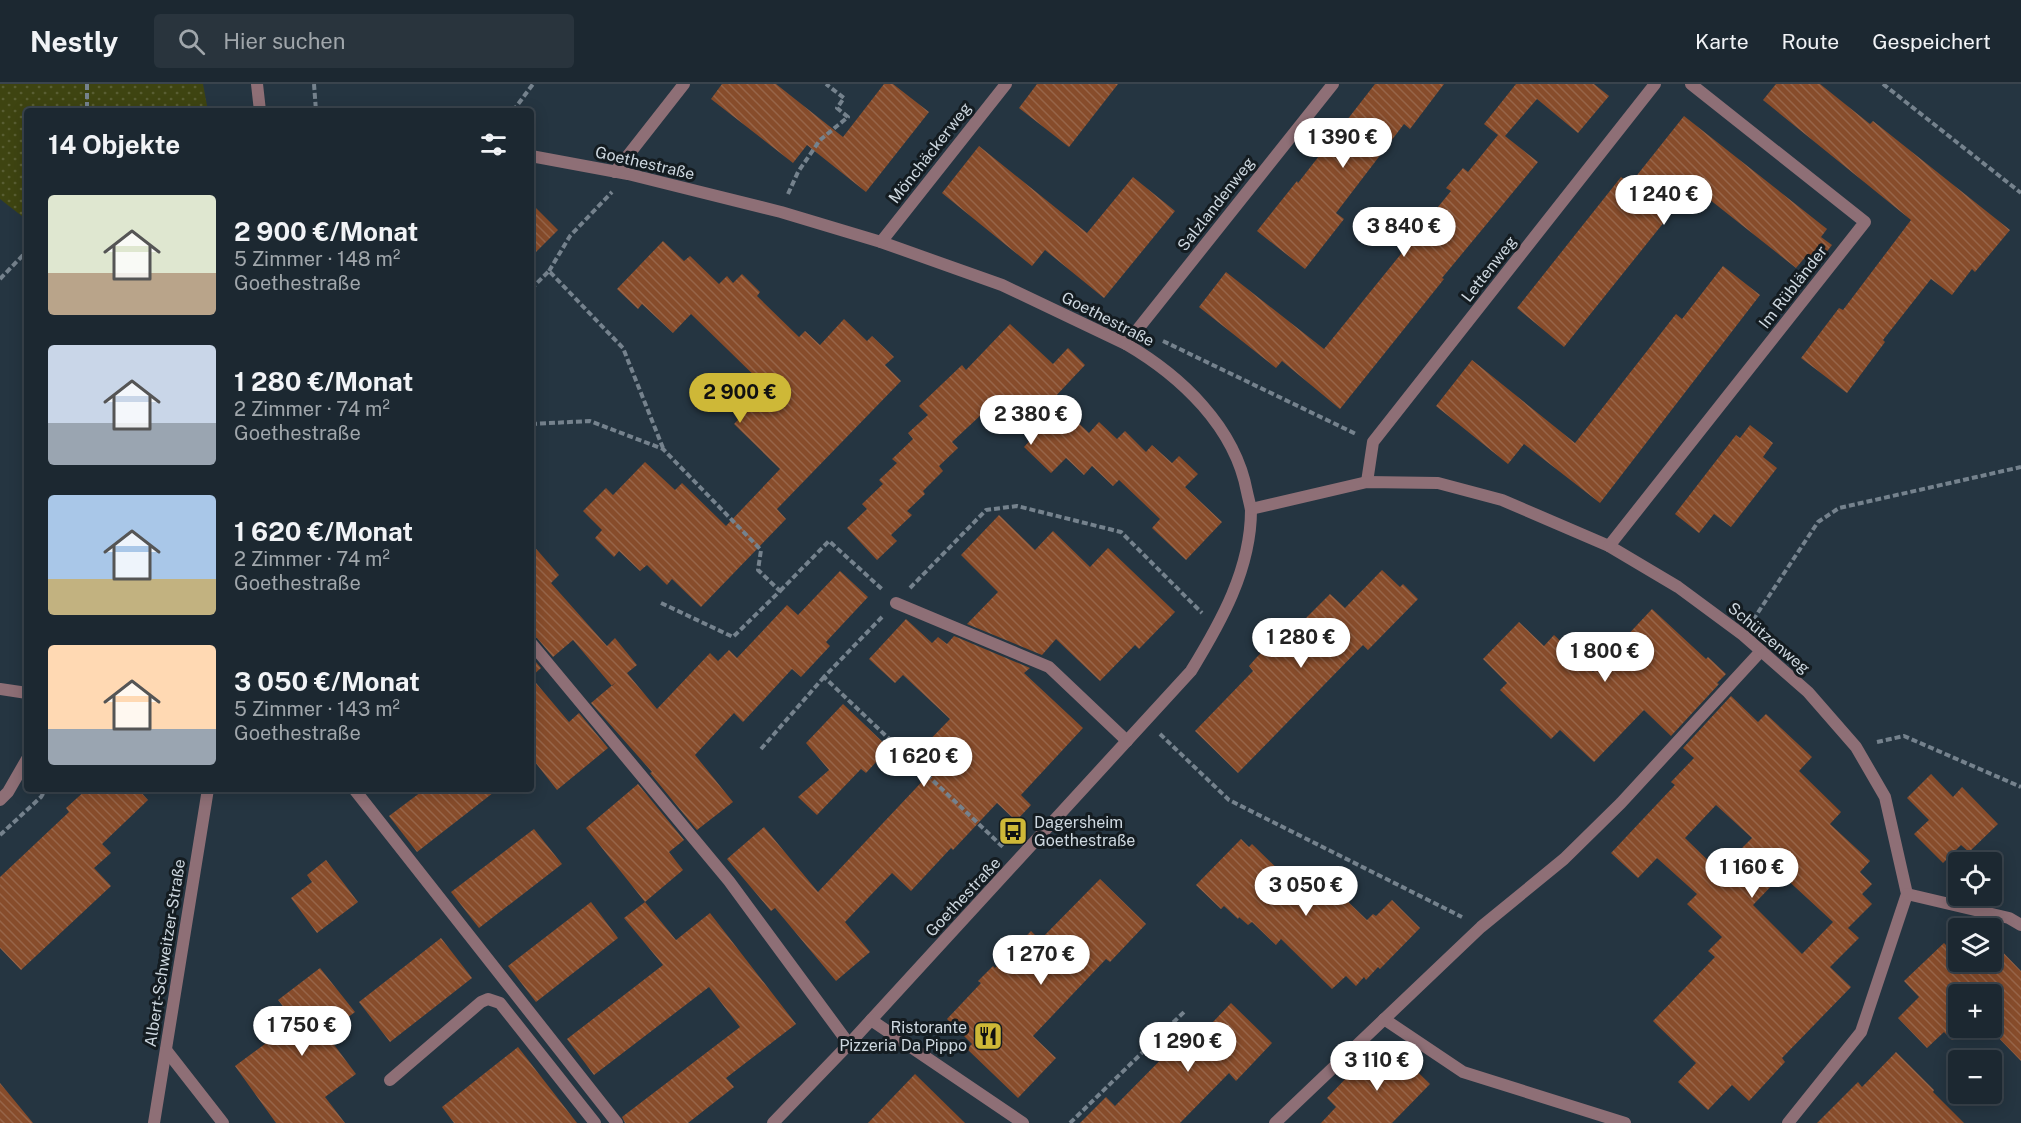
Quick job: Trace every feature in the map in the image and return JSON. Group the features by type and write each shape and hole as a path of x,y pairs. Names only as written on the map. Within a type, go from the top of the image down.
{"street":[{"path":"257,84 260,108"},
{"path":"615,172 684,84"},
{"name":"Mönchäckerweg","path":"880,242 1006,84"},
{"name":"Salzlandenweg","path":"1126,344 1333,84"},
{"name":"Im Rübländer","path":"1609,546 1865,222 1691,84"},
{"name":"Lettenweg","path":"1367,482 1373,442 1653,85"},
{"name":"Goethestraße","path":"534,157 628,174 781,212 880,242 1002,285 1126,344 1171,375 1204,407 1230,443 1244,473 1251,509 1243,563 1218,627 1191,671 849,1044 773,1123"},
{"name":"Schützenweg","path":"1251,509 1367,482 1438,483 1502,501 1609,546 1678,587 1743,635 1808,692 1856,747 1885,797 1907,894"},
{"path":"896,603 1049,667 1127,741"},
{"path":"534,648 729,881 849,1044"},
{"path":"1275,1123 1481,927 1564,859 1621,802 1761,651"},
{"path":"0,689 24,693"},
{"path":"0,800 8,792 24,764"},
{"name":"Albert-Schweitzer-Straße","path":"154,1123 208,792"},
{"path":"356,792 617,1123"},
{"path":"1788,1123 1861,1032 1907,894 2009,918 2021,925"},
{"path":"390,1080 481,1002 489,999 500,1003 595,1123"},
{"path":"1384,1019 1463,1072 1625,1123"},
{"path":"871,1020 1023,1123"},
{"path":"166,1050 223,1123"}],"path":[{"path":"87,84 87,108"},
{"path":"314,84 316,108"},
{"path":"515,108 533,84"},
{"path":"781,212 798,172 820,140 848,117 837,108 844,98 826,84"},
{"path":"1883,84 2021,194"},
{"path":"534,286 549,270 570,236 628,174"},
{"path":"0,279 24,254"},
{"path":"549,270 624,348 663,449 761,550 758,570 780,591"},
{"path":"1138,329 1373,442"},
{"path":"534,424 590,421 663,449"},
{"path":"1743,635 1818,522 1839,508 2021,467"},
{"path":"659,602 733,637 830,541 896,603"},
{"path":"761,749 824,677"},
{"path":"1145,720 1229,800 1481,927"},
{"path":"1856,747 1904,735 2021,787"},
{"path":"0,835 44,792"},
{"path":"1070,1123 1184,1012"}],"green space":[{"path":"0,84 203,84 207,108 24,108 24,218 0,199"}],"building":[{"path":"722,84 776,84 843,137 884,84 893,84 929,112 866,192 807,145 793,163 711,99"},
{"path":"1037,84 1118,84 1069,147 1019,108"},
{"path":"1375,84 1444,84 1410,129 1404,124 1336,213 1344,219 1305,269 1257,231 1297,181 1298,183"},
{"path":"1516,84 1594,84 1609,96 1578,133 1537,99 1505,136 1538,162 1442,278 1444,279 1340,409 1282,361 1276,368 1199,307 1226,272 1324,349 1405,249 1401,245 1416,226 1420,229 1451,191 1446,188 1463,168 1468,172 1498,135 1484,124"},
{"path":"1776,84 1820,84 1870,124 1873,121 2010,230 1975,272 1972,269 1952,295 1931,279 1883,340 1885,342 1847,393 1801,358 1839,308 1843,310 1911,220 1763,100"},
{"path":"1684,116 1827,229 1821,237 1832,245 1817,264 1807,255 1796,268 1695,188 1691,193 1689,191 1564,347 1517,308 1621,177 1630,184"},
{"path":"979,146 1087,233 1133,177 1175,211 1104,298 1045,250 1032,266 942,193"},
{"path":"534,206 558,230 534,254"},
{"path":"663,241 684,261 690,256 719,284 727,276 733,283 742,274 760,292 757,296 799,337 805,331 820,345 844,319 867,341 872,336 894,357 885,365 901,381 777,509 786,519 701,607 672,579 667,585 647,565 640,571 619,551 614,557 595,538 602,530 583,511 606,488 613,495 645,462 675,490 682,483 726,526 780,469 734,424 768,389 691,314 673,333 642,304 638,309 617,289"},
{"path":"1723,266 1760,295 1600,503 1524,444 1508,464 1436,406 1472,360 1575,443 1676,314 1682,319"},
{"path":"1010,324 1053,364 1068,348 1085,365 1053,399 1089,433 1099,422 1117,439 1125,431 1146,452 1152,445 1172,463 1179,456 1198,474 1185,487 1222,522 1186,560 1152,528 1160,519 1119,480 1113,486 1092,466 1084,475 1066,458 1051,473 1024,447 1035,435 998,399 952,442 958,448 939,466 943,471 923,491 925,494 907,511 912,515 891,535 897,541 877,560 847,528 867,509 862,504 883,484 879,480 897,463 892,459 913,439 908,433 928,415 919,406 962,365 966,370"},
{"path":"1750,425 1773,443 1763,457 1777,468 1731,527 1714,514 1699,533 1675,514 1736,435 1740,438"},
{"path":"999,515 1035,550 1053,531 1090,567 1108,548 1175,612 1139,649 1135,645 1100,681 1056,639 1042,655 967,624 998,592 961,555"},
{"path":"534,546 559,575 551,583 607,646 615,638 637,665 627,673 657,709 710,653 718,661 729,650 737,658 787,605 798,615 840,571 868,597 826,642 830,646 801,677 792,669 743,722 734,713 695,755 733,802 697,830 650,773 652,772 591,703 612,686 573,640 553,657 534,636"},
{"path":"1382,570 1400,587 1403,584 1418,599 1368,650 1363,645 1238,773 1195,731 1253,671 1249,666 1264,650 1269,655 1330,594 1345,608"},
{"path":"1652,609 1706,659 1708,657 1726,674 1671,736 1644,710 1594,762 1560,730 1551,739 1500,690 1507,683 1483,659 1519,622 1544,646 1554,635 1593,672"},
{"path":"906,619 932,643 938,637 947,644 954,636 1030,668 1024,673 1083,728 1021,795 1031,805 1016,821 997,803 911,891 892,873 845,922 870,952 836,981 775,908 771,911 727,859 764,827 818,892 932,771 915,755 950,719 903,675 895,683 869,659"},
{"path":"534,660 541,668 534,674"},
{"path":"534,681 569,722 579,713 608,748 557,790 534,761"},
{"path":"1731,696 1758,722 1766,714 1812,757 1799,771 1841,812 1830,824 1870,861 1860,872 1872,884 1862,894 1872,904 1848,928 1859,938 1830,967 1851,987 1782,1058 1785,1062 1749,1101 1732,1085 1708,1110 1678,1082 1696,1063 1653,1021 1715,957 1708,951 1722,937 1687,904 1697,894 1657,858 1638,878 1611,853 1675,785 1671,782 1694,758 1683,748","holes":["1716,805 1752,838 1719,871 1685,838","1782,875 1833,922 1802,954 1753,905"]},
{"path":"843,704 889,748 866,773 861,769 817,815 798,797 829,770 806,743"},
{"path":"1931,774 1953,797 1962,787 1998,824 1969,852 1961,845 1954,852 1948,852 1948,858 1943,863 1914,834 1929,820 1907,798"},
{"path":"638,784 684,840 669,852 683,870 645,902 586,828"},
{"path":"84,792 141,792 148,800 102,844 111,853 94,868 111,886 21,970 0,948 0,877 69,812 66,808"},
{"path":"421,792 494,792 417,852 389,816"},
{"path":"534,829 562,864 479,928 451,892"},
{"path":"1241,839 1249,847 1252,844 1285,876 1291,870 1329,905 1340,894 1367,920 1373,914 1376,916 1392,900 1420,928 1366,980 1364,977 1356,986 1346,976 1332,989 1281,939 1276,945 1252,922 1248,925 1224,906 1221,909 1196,885"},
{"path":"326,860 358,902 317,933 291,898 312,882 307,875"},
{"path":"1100,879 1146,924 1110,962 1106,959 1033,1036 1056,1058 1018,1098 967,1049 972,1044 947,1019 981,983 978,981 993,966 995,968 1031,931 1040,940"},
{"path":"591,902 618,938 536,1002 508,966"},
{"path":"645,902 676,940 710,913 796,1024 726,1078 734,1087 688,1123 625,1123 622,1117 740,1027 709,987 594,1075 567,1039 663,965 624,918"},
{"path":"441,938 472,978 390,1042 359,1002"},
{"path":"1944,943 1948,947 1948,972 2002,972 2002,951 2021,971 2021,1061 1999,1038 2002,1038 2002,984 1948,984 1948,1036 1944,1032 1927,1048 1898,1018 1919,997 1904,981"},
{"path":"320,968 355,1012 326,1034 356,1074 325,1097 345,1123 276,1123 235,1066 295,1022 278,1000"},
{"path":"1231,1003 1272,1043 1236,1081 1229,1073 1180,1123 1080,1123 1106,1097 1115,1106 1187,1033 1195,1041"},
{"path":"1391,1046 1430,1084 1392,1123 1321,1123 1336,1107 1327,1098 1351,1073 1358,1080"},
{"path":"518,1047 577,1123 454,1123 442,1107"},
{"path":"1896,1052 1964,1123 1817,1123 1858,1082 1862,1087"},
{"path":"915,1074 965,1123 868,1123"},
{"path":"0,1083 33,1123 0,1123"}],"place":[{"name":"Dagersheim Goethestraße","path":"1013,831"},
{"name":"Ristorante Pizzeria Da Pippo","path":"988,1036"}]}
